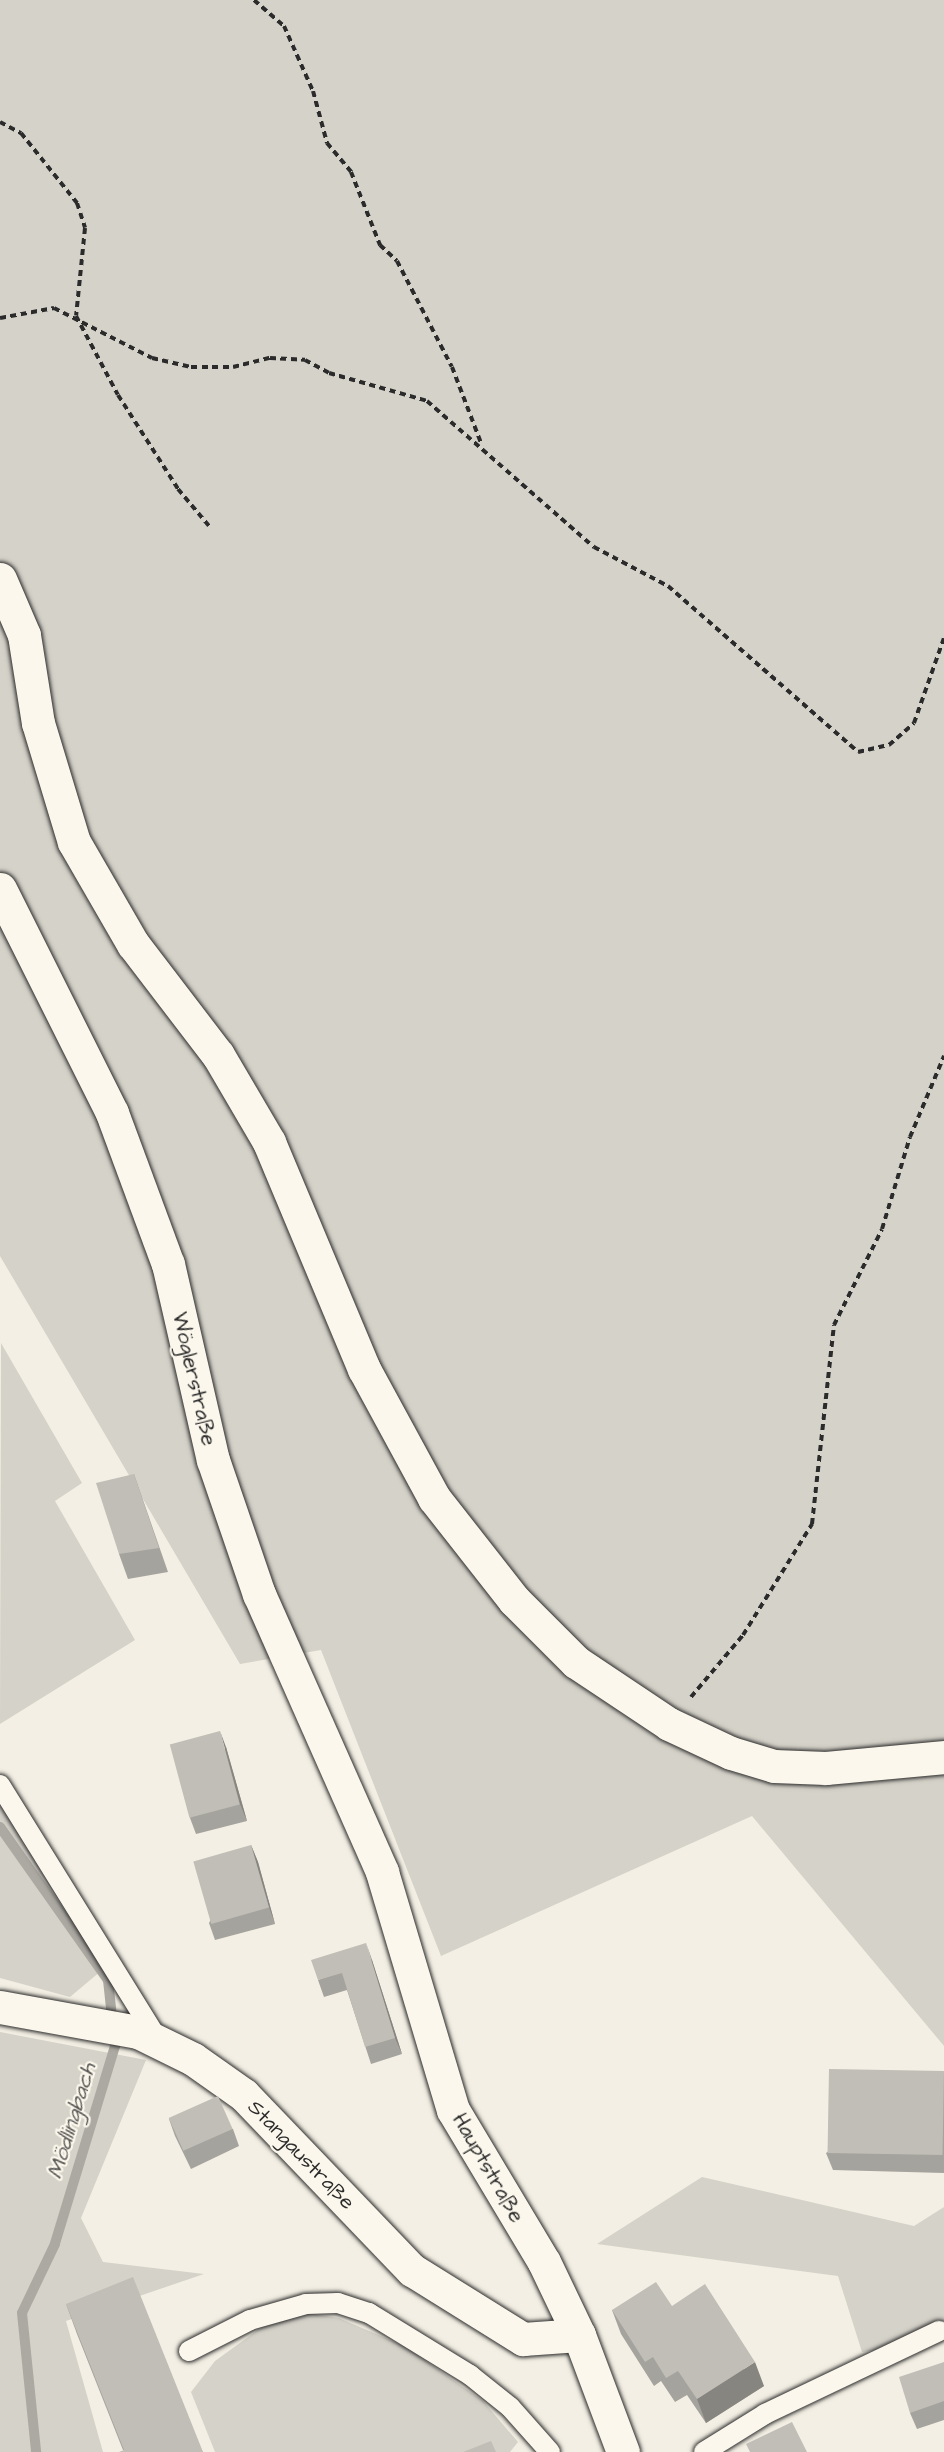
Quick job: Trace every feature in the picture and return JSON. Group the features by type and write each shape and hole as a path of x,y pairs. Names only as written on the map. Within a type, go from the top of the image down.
{"main road":[{"path":"0,579 24,635 38,723 75,842 133,944 218,1055 269,1142 364,1369 434,1498 514,1600 576,1662 669,1724 774,1766 902,1765 944,1758"},
{"name":"Wöglerstraße","path":"0,889 112,1113 168,1264 213,1460 259,1594 382,1872"},
{"name":"Hauptstraße","path":"382,1872 453,2110 544,2262 579,2335 623,2452"},
{"name":"Stangaustraße","path":"0,2007 90,2022 149,2037 244,2095 412,2270 523,2339 579,2335"}],"lane":[{"path":"0,1785 149,2037"},
{"path":"189,2351 250,2320 306,2304 338,2303 369,2313 470,2375 510,2407 550,2452"},
{"path":"704,2452 782,2406 939,2331"}],"path":[{"path":"254,0 284,26 313,90 327,143 351,172 380,245 397,261 452,367 481,444"},
{"path":"0,122 21,133 77,203 85,228 76,316 118,395 178,489 209,526"},
{"path":"0,318 54,308 76,316 152,358 191,367 233,367 270,358 304,360 329,374 427,401 481,444 594,547 668,586 858,752 889,745 914,723 944,638"},
{"path":"669,1724 743,1635 812,1524 834,1325 882,1228 910,1137 944,1056"}],"shaded area":[{"path":"0,0 944,0 944,2046 752,1816 441,1956 321,1650 240,1664 0,1256"},
{"path":"1,1343 82,1483 55,1501 135,1640 0,1724"},
{"path":"0,1785 114,1960 70,1997 0,1978"},
{"path":"0,2032 146,2060 81,2218 103,2262 204,2274 66,2321 103,2452 0,2452"},
{"path":"702,2177 914,2226 944,2207 944,2341 862,2352 838,2276 597,2244"},
{"path":"285,2310 339,2318 406,2347 483,2401 518,2442 510,2452 215,2452 191,2392 215,2361"}],"building":[{"path":"134,1474 159,1548 119,1554 96,1483"},
{"path":"220,1731 240,1804 189,1818 170,1744"},
{"path":"251,1845 269,1907 211,1924 193,1862"},
{"path":"366,1943 395,2038 365,2047 342,1973 318,1980 311,1960"},
{"path":"829,2069 944,2071 943,2155 828,2153"},
{"path":"218,2096 233,2129 183,2151 169,2118"},
{"path":"133,2277 203,2452 119,2452 124,2450 66,2304"},
{"path":"656,2282 672,2306 705,2284 755,2362 697,2399 678,2371 666,2378 653,2357 645,2362 612,2310"},
{"path":"944,2362 944,2401 910,2413 899,2377"},
{"path":"792,2422 807,2452 750,2452 746,2444"},
{"path":"491,2441 496,2452 463,2452"}],"waterway":[{"name":"Mödlingbach","path":"0,1827 108,1980 115,2046 55,2244 22,2313 36,2452"}]}
